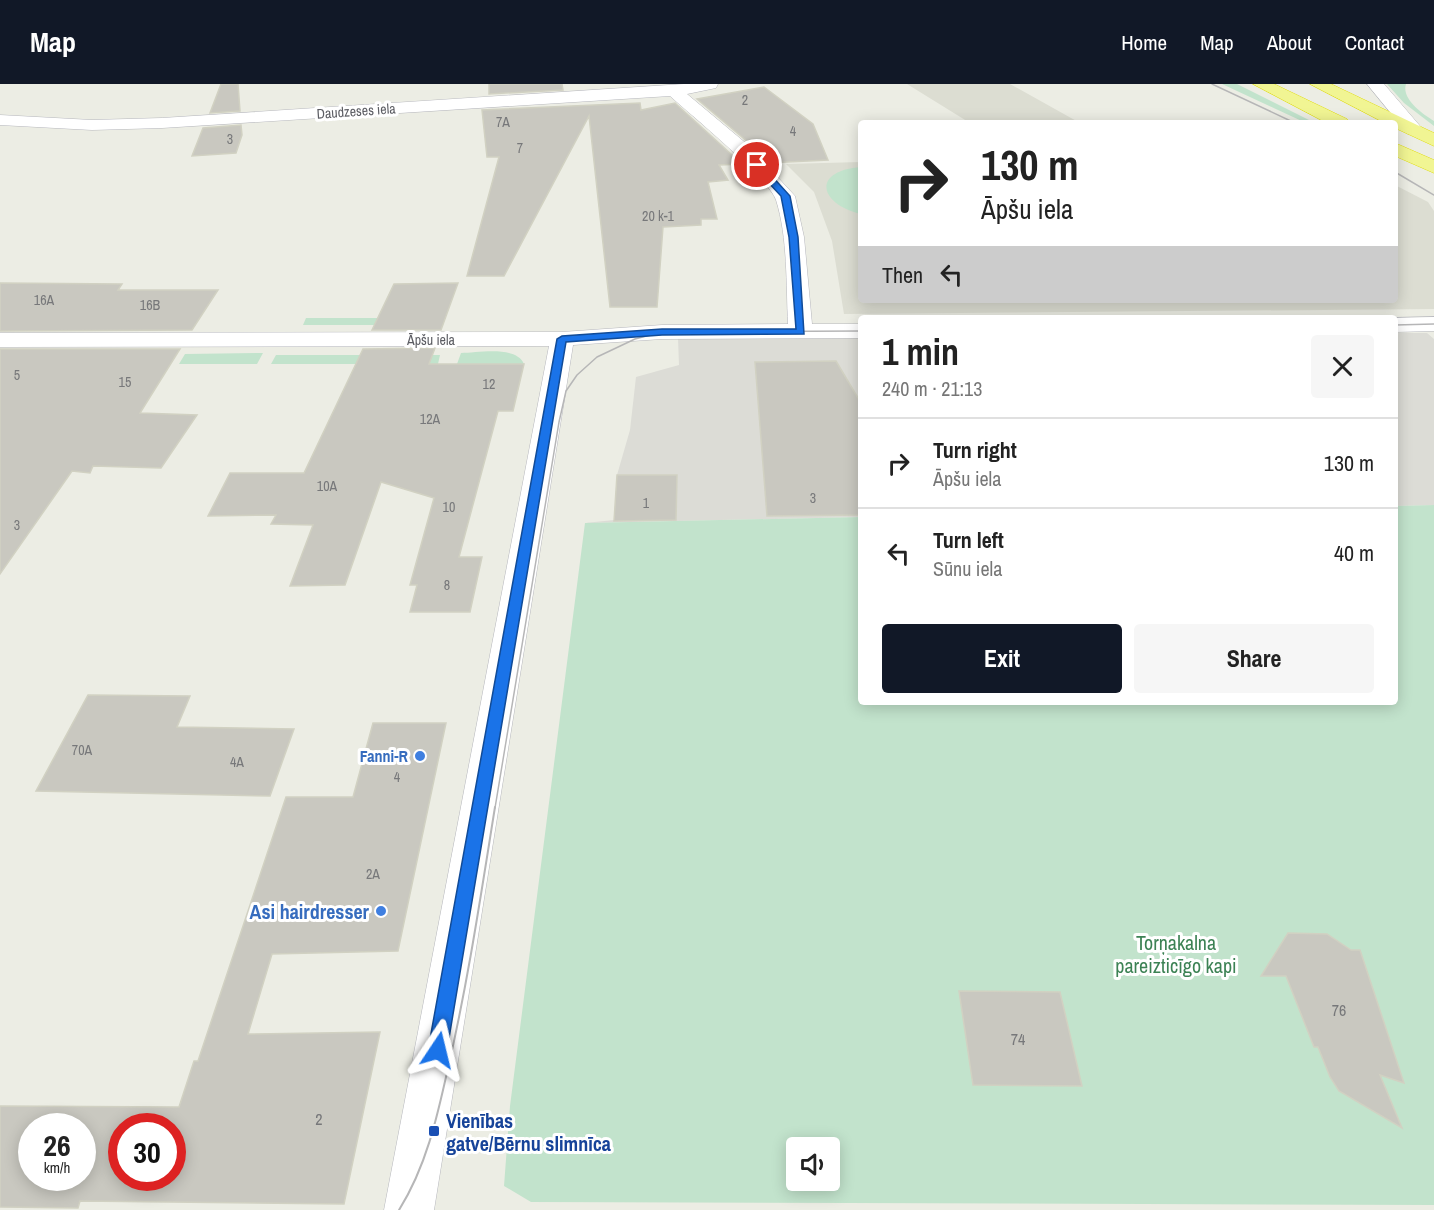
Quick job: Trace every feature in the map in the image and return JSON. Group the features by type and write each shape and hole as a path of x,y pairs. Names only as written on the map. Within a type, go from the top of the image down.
{"highway":[{"path":"1261,84 1335,120"},
{"path":"1318,84 1393,120"},
{"path":"1398,122 1434,141"},
{"path":"1398,150 1434,167"}],"street":[{"name":"Daudzeses iela","path":"0,120 92,125 162,123 674,91 710,84"},
{"path":"1375,84 1414,130"},
{"path":"674,91 741,149 785,196 794,237 801,332"},
{"path":"1398,326 1434,324"},
{"name":"Āpšu iela","path":"0,340 562,339 662,332 858,331"},
{"path":"409,1210 562,339"}],"shaded area":[{"path":"907,84 1010,84 1075,120 965,120"},
{"path":"858,162 858,303 1398,303 1398,187 1428,202 1434,211 1434,309 844,314 832,241 814,192 786,164"},
{"path":"1398,333 1427,333 1434,339 1434,505 1398,506"},
{"path":"678,338 858,338 858,517 585,523 614,520 617,475 630,430 636,377 679,365"}],"green space":[{"path":"1222,84 1237,84 1309,120 1300,120"},
{"path":"1387,84 1406,84 1405,90 1410,100 1434,121 1434,126 1404,103"},
{"path":"858,168 858,213 836,203 829,196 826,188 828,181 834,175"},
{"path":"306,318 445,318 443,325 303,325"},
{"path":"505,352 520,358 524,364 457,364 461,353"},
{"path":"263,353 257,364 179,364 185,354"},
{"path":"276,355 440,355 438,364 271,364"},
{"name":"Torņakalna pareizticīgo kapi","path":"1434,505 1434,1205 531,1202 504,1186 510,1106 585,523 858,517 858,705 1398,705 1398,506"}],"building":[{"path":"221,84 238,84 240,111 210,113"},
{"path":"489,84 562,84 563,90 489,94"},
{"path":"764,87 813,124 828,160 767,163 749,143 697,99"},
{"path":"640,103 641,110 675,103 742,164 719,165 728,180 708,182 717,219 701,219 701,225 663,227 657,307 610,307 589,116 504,276 467,276 499,157 487,157 482,110"},
{"path":"241,125 242,135 236,153 192,156 203,128"},
{"path":"0,283 122,284 118,290 218,290 192,330 0,331"},
{"path":"458,283 441,330 372,330 394,284"},
{"path":"435,348 429,364 524,364 513,411 498,411 459,557 482,557 470,612 410,612 417,585 410,585 434,498 381,482 345,585 290,586 313,525 271,524 276,515 208,516 230,473 304,473 363,349"},
{"path":"0,349 180,349 140,413 197,415 161,468 93,466 90,473 72,471 0,574"},
{"path":"836,361 858,398 858,515 767,516 755,362"},
{"path":"617,475 677,475 676,520 614,521"},
{"path":"88,695 190,696 177,727 294,729 270,796 36,791"},
{"path":"373,723 446,723 398,951 272,954 248,1034 380,1032 344,1204 80,1201 78,1208 0,1207 0,1106 179,1107 194,1061 198,1061 286,797 353,797"},
{"path":"1288,933 1327,934 1351,950 1360,950 1404,1083 1380,1075 1402,1128 1339,1091 1330,1077 1318,1047 1314,1047 1286,976 1261,976"},
{"path":"959,991 1060,992 1082,1086 973,1085"}],"tram line":[{"path":"1212,84 1289,120"},
{"path":"1398,174 1434,195"},
{"path":"1398,325 1434,324"},
{"path":"495,808 559,422 566,391 577,375 597,357 635,339 662,332 858,331"},
{"path":"399,1210 430,1142 440,1105 468,971 495,807"}],"place":[{"name":"Fanni-R","path":"420,756"},
{"name":"Asi hairdresser","path":"381,911"},
{"name":"Vienības gatve/Bērnu slimnīca","path":"434,1131"}],"route":[{"path":"438,1050 562,339 662,332 801,332 794,237 785,196 757,165"}]}
